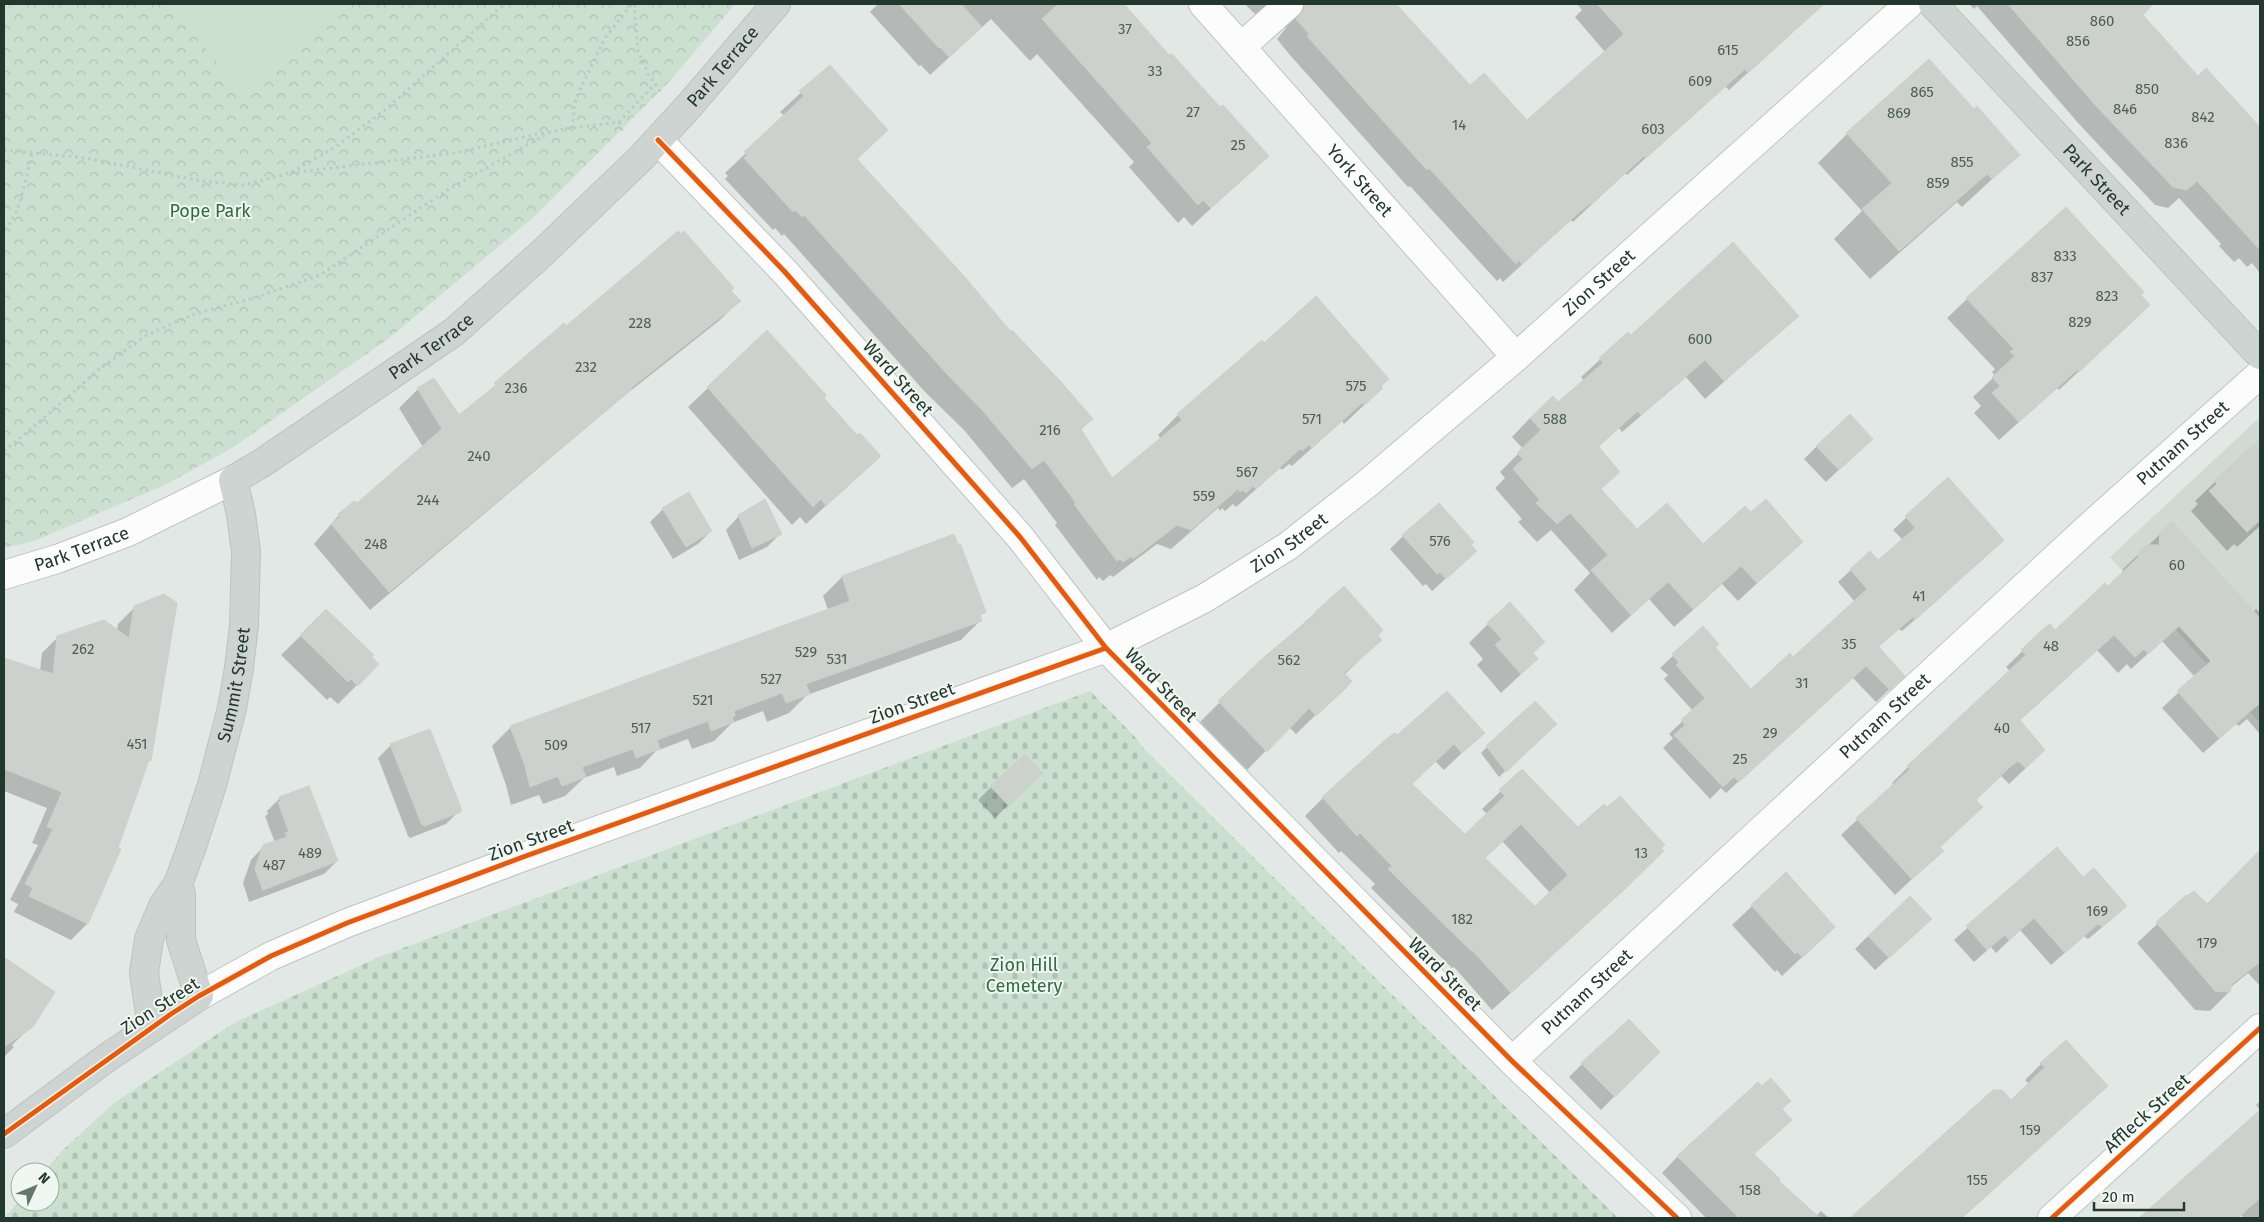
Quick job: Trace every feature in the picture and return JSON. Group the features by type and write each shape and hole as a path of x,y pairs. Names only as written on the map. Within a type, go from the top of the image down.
{"main road":[{"name":"Park Terrace","path":"233,480 262,463 454,332 539,256 658,140 776,4"},
{"name":"Park Street","path":"1933,4 2260,354"},
{"name":"Summit Street","path":"152,1028 144,973 149,939 163,906 178,884 212,785 232,708 239,668 244,625 246,552 241,514 233,480"},
{"name":"Summit Street","path":"178,884 181,894 181,940 199,996"},
{"name":"Zion Street","path":"4,1134 199,996"}],"street":[{"name":"York Street","path":"1203,4 1516,357"},
{"path":"1242,47 1289,4"},
{"name":"Zion Street","path":"199,996 270,956 347,923 523,857 1106,648 1205,598 1288,546 1368,484 1516,357 1909,4"},
{"name":"Ward Street","path":"658,140 784,271 1020,537 1106,648 1512,1061 1677,1218"},
{"name":"Putnam Street","path":"1512,1061 2090,526 2260,374"},
{"name":"Park Terrace","path":"4,576 58,559 128,532 233,480"},
{"name":"Affleck Street","path":"2052,1218 2260,1028"}],"path":[{"path":"290,173 337,146 386,109 504,4"},
{"path":"633,4 638,50 648,74 662,95"},
{"path":"572,128 576,98 604,38 633,4"},
{"path":"4,150 86,158 201,182 244,185 290,173 454,153 552,131 619,122 655,84"},
{"path":"619,122 624,136"},
{"path":"4,451 38,424 98,370 145,336 194,314 257,297 320,275 449,189 552,131"},
{"path":"4,229 10,225 22,194 32,153"}],"shaded area":[{"path":"2259,418 2260,420 2260,723 2110,557"}],"green space":[{"name":"Pope Park","path":"4,4 735,4 670,81 535,216 388,339 232,448 167,484 34,541 4,548"},
{"path":"168,4 351,4 244,94"},
{"name":"Zion Hill Cemetery","path":"1090,691 1136,738 1145,750 1618,1218 4,1218 10,1211 60,1212 60,1162 53,1162 114,1103 234,1023 379,957"}],"building":[{"path":"899,4 961,4 982,27 949,57"},
{"path":"1058,4 1124,4 1169,55 1171,53 1220,107 1223,105 1269,156 1211,208 1203,200 1198,205 1147,147 1152,143 1042,19"},
{"path":"1304,4 1396,4 1470,85 1484,73 1527,120 1624,34 1597,4 1824,4 1748,73 1745,69 1646,158 1644,156 1522,264 1519,260 1516,264 1429,168 1427,170 1307,36 1309,34 1296,19 1304,9"},
{"path":"2008,4 2153,4 2143,15 2198,76 2206,68 2260,127 2260,250 2197,181 2187,190 2173,187 2097,107"},
{"path":"1929,59 1974,109 1977,106 2020,155 1992,179 1987,174 1899,251 1862,209 1892,183 1846,133"},
{"path":"830,65 888,130 857,159 964,276 1011,332 1012,330 1093,419 1081,429 1112,478 1182,420 1177,414 1262,340 1264,343 1316,296 1389,379 1381,386 1383,388 1365,405 1362,403 1312,448 1309,445 1302,451 1300,449 1256,489 1253,486 1246,493 1243,490 1240,492 1238,489 1191,530 1177,525 1133,559 1131,556 1123,562 1120,559 1117,561 1044,460 1032,469 983,411 946,373 804,215 802,217 795,210 793,212 744,158 747,155 744,152 804,96 799,91"},
{"path":"2066,207 2144,292 2141,295 2150,305 2079,372 2077,370 2019,422 1992,393 2000,386 1992,377 2015,356 2010,352 2014,349 1966,298"},
{"path":"678,231 681,234 684,231 734,288 731,291 741,301 631,388 389,592 331,524 340,517 338,514 354,501 357,503 442,429 417,388 434,378 459,415 496,385 494,383 564,323 566,326"},
{"path":"1733,242 1799,316 1724,381 1705,360 1641,415 1638,411 1598,446 1620,472 1601,489 1637,529 1667,503 1703,544 1745,506 1751,512 1766,499 1803,542 1757,583 1741,566 1693,609 1668,582 1631,615 1591,570 1608,555 1570,513 1557,524 1536,503 1540,500 1513,469 1523,459 1517,453 1541,430 1530,418 1553,396 1558,402 1603,363 1599,358 1628,332 1631,335"},
{"path":"767,330 826,395 824,398 857,435 860,433 881,456 826,506 821,499 813,507 707,387"},
{"path":"1850,414 1873,439 1839,470 1816,446"},
{"path":"2260,439 2260,520 2247,532 2209,491 2217,484 2214,481"},
{"path":"1948,477 2004,540 1915,620 1913,617 1878,646 1905,676 1890,690 1866,666 1739,782 1734,777 1723,787 1674,735 1685,725 1681,720 1705,698 1676,665 1679,663 1672,654 1703,626 1719,644 1715,647 1751,689 1790,653 1793,657 1867,589 1850,569 1870,551 1878,560 1915,528 1905,516"},
{"path":"689,492 712,531 686,547 662,508"},
{"path":"765,499 782,534 752,548 738,515"},
{"path":"1439,503 1474,542 1471,545 1477,551 1446,579 1440,572 1437,574 1402,535"},
{"path":"2172,521 2260,618 2260,703 2219,738 2177,691 2211,661 2179,626 2148,654 2144,649 2135,657 2114,635 2020,720 2045,750 2026,768 2018,761 2011,766 1976,800 1983,807 1940,847 1944,851 1912,879 1856,818 1910,769 1907,766 2026,655 2021,650 2043,629 2050,624 2055,630 2105,583 2108,586 2138,557 2139,551 2146,545 2159,545 2160,533"},
{"path":"954,534 958,545 960,543 986,612 980,615 982,621 806,684 810,694 786,703 782,693 734,711 735,716 732,717 734,722 711,731 708,721 657,740 660,749 636,758 633,749 582,767 586,777 562,786 558,776 530,787 525,766 510,726 850,601 842,576"},
{"path":"1344,586 1383,630 1378,635 1382,640 1344,673 1352,681 1346,688 1316,716 1309,708 1267,752 1218,701 1264,657 1316,614 1315,612"},
{"path":"164,594 177,603 151,761 149,760 118,848 121,849 88,924 29,896 33,888 25,884 53,829 47,827 62,792 4,769 4,658 53,674 57,636 104,620 129,638 134,606"},
{"path":"1510,602 1545,642 1533,653 1538,659 1521,674 1495,645 1502,639 1487,623"},
{"path":"326,609 374,655 372,657 379,664 358,686 351,679 348,682 300,635"},
{"path":"1447,691 1485,733 1462,753 1454,744 1412,784 1465,834 1505,796 1499,790 1522,769 1578,827 1604,804 1607,807 1620,796 1665,845 1661,848 1664,851 1511,993 1472,950 1388,869 1392,866 1360,833 1357,836 1322,797 1386,739 1395,733 1397,735","holes":["1521,824 1568,875 1535,906 1485,858"]},
{"path":"1535,701 1557,724 1506,772 1486,746"},
{"path":"430,729 461,812 424,826 421,823 390,744"},
{"path":"1025,754 1043,773 1009,806 990,786"},
{"path":"309,786 338,861 263,890 255,869 263,845 287,837 285,833 289,832 278,802 281,801 279,797"},
{"path":"2057,847 2083,877 2094,868 2127,906 2102,927 2098,924 2065,953 2034,918 2009,940 2005,935 1987,950 1966,926"},
{"path":"2260,850 2260,962 2232,984 2230,992 2215,991 2156,922 2186,895 2194,891 2207,904"},
{"path":"1786,872 1835,927 1803,957 1797,952 1795,954 1751,905"},
{"path":"1910,896 1932,919 1889,958 1868,936"},
{"path":"4,957 55,992 33,1027 4,1047"},
{"path":"1629,1019 1660,1052 1615,1097 1581,1063"},
{"path":"2066,1040 2108,1086 1962,1218 1850,1218 1993,1090 2002,1090 2011,1100 2045,1067 2040,1063"},
{"path":"1771,1078 1791,1101 1782,1109 1792,1120 1754,1154 1780,1179 1779,1181 1820,1218 1739,1218 1677,1156 1758,1082 1762,1086"},
{"path":"2260,1110 2260,1198 2238,1218 2139,1218"}],"cycle path":[{"path":"658,140 784,271 1020,537 1106,648 1512,1061 1677,1218"},
{"path":"4,1134 171,1014 199,996 271,956 347,923 523,857 1106,648"},
{"path":"2052,1218 2260,1028"}]}
